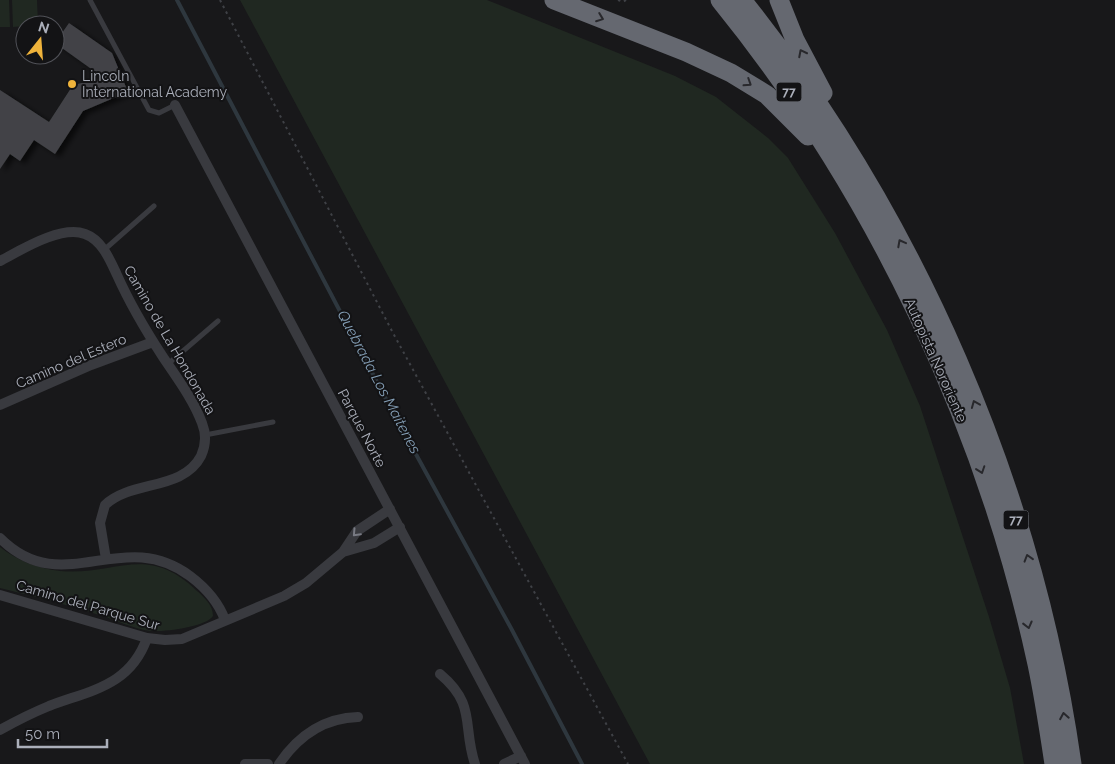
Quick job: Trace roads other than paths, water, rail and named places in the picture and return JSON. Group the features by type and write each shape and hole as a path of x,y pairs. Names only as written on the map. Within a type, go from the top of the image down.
{"highway":[{"path":"554,0 686,52 748,82 766,95 794,121 848,184"},
{"name":"Autopista Nororiente","path":"720,0 784,83 848,184 892,264 922,324 972,443 1000,528 1028,626 1046,709 1054,764"},
{"name":"Autopista Nororiente","path":"742,0 792,66 855,160 902,245 936,313 964,376 1018,526 1041,608 1072,764"},
{"path":"779,0 795,40 855,160"}],"street":[{"name":"Parque Norte","path":"175,105 523,760"},
{"name":"Camino de La Hondonada","path":"0,260 65,232 86,234 96,241 104,250 135,312 199,415 205,435 201,455 186,472 126,492 105,505 100,523 106,559"},
{"name":"Camino del Estero","path":"0,405 91,365 153,342"},
{"path":"343,552 357,531 390,508"},
{"path":"343,552 369,545 400,527"},
{"path":"0,538 17,552 44,564 71,566 106,559 145,557 175,566 195,580 210,594 220,608 225,620"},
{"name":"Camino del Parque Sur","path":"0,595 147,638 182,639 295,590 314,578 343,552"},
{"path":"0,730 33,713 117,679 136,660 147,638"},
{"path":"440,674 455,689 465,706 475,764"},
{"path":"279,764 300,740 316,728 334,720 358,717"},
{"path":"504,764 523,760"},
{"path":"245,764 268,764"}],"lane":[{"path":"90,0 149,110 159,113 175,105"},
{"path":"104,250 154,206"},
{"path":"168,364 218,321"},
{"path":"205,435 273,422"}],"waterway":[{"name":"Quebrada Los Maitenes","path":"177,0 388,403 512,630 582,764"}],"place":[{"name":"Lincoln International Academy","path":"72,84"}]}
